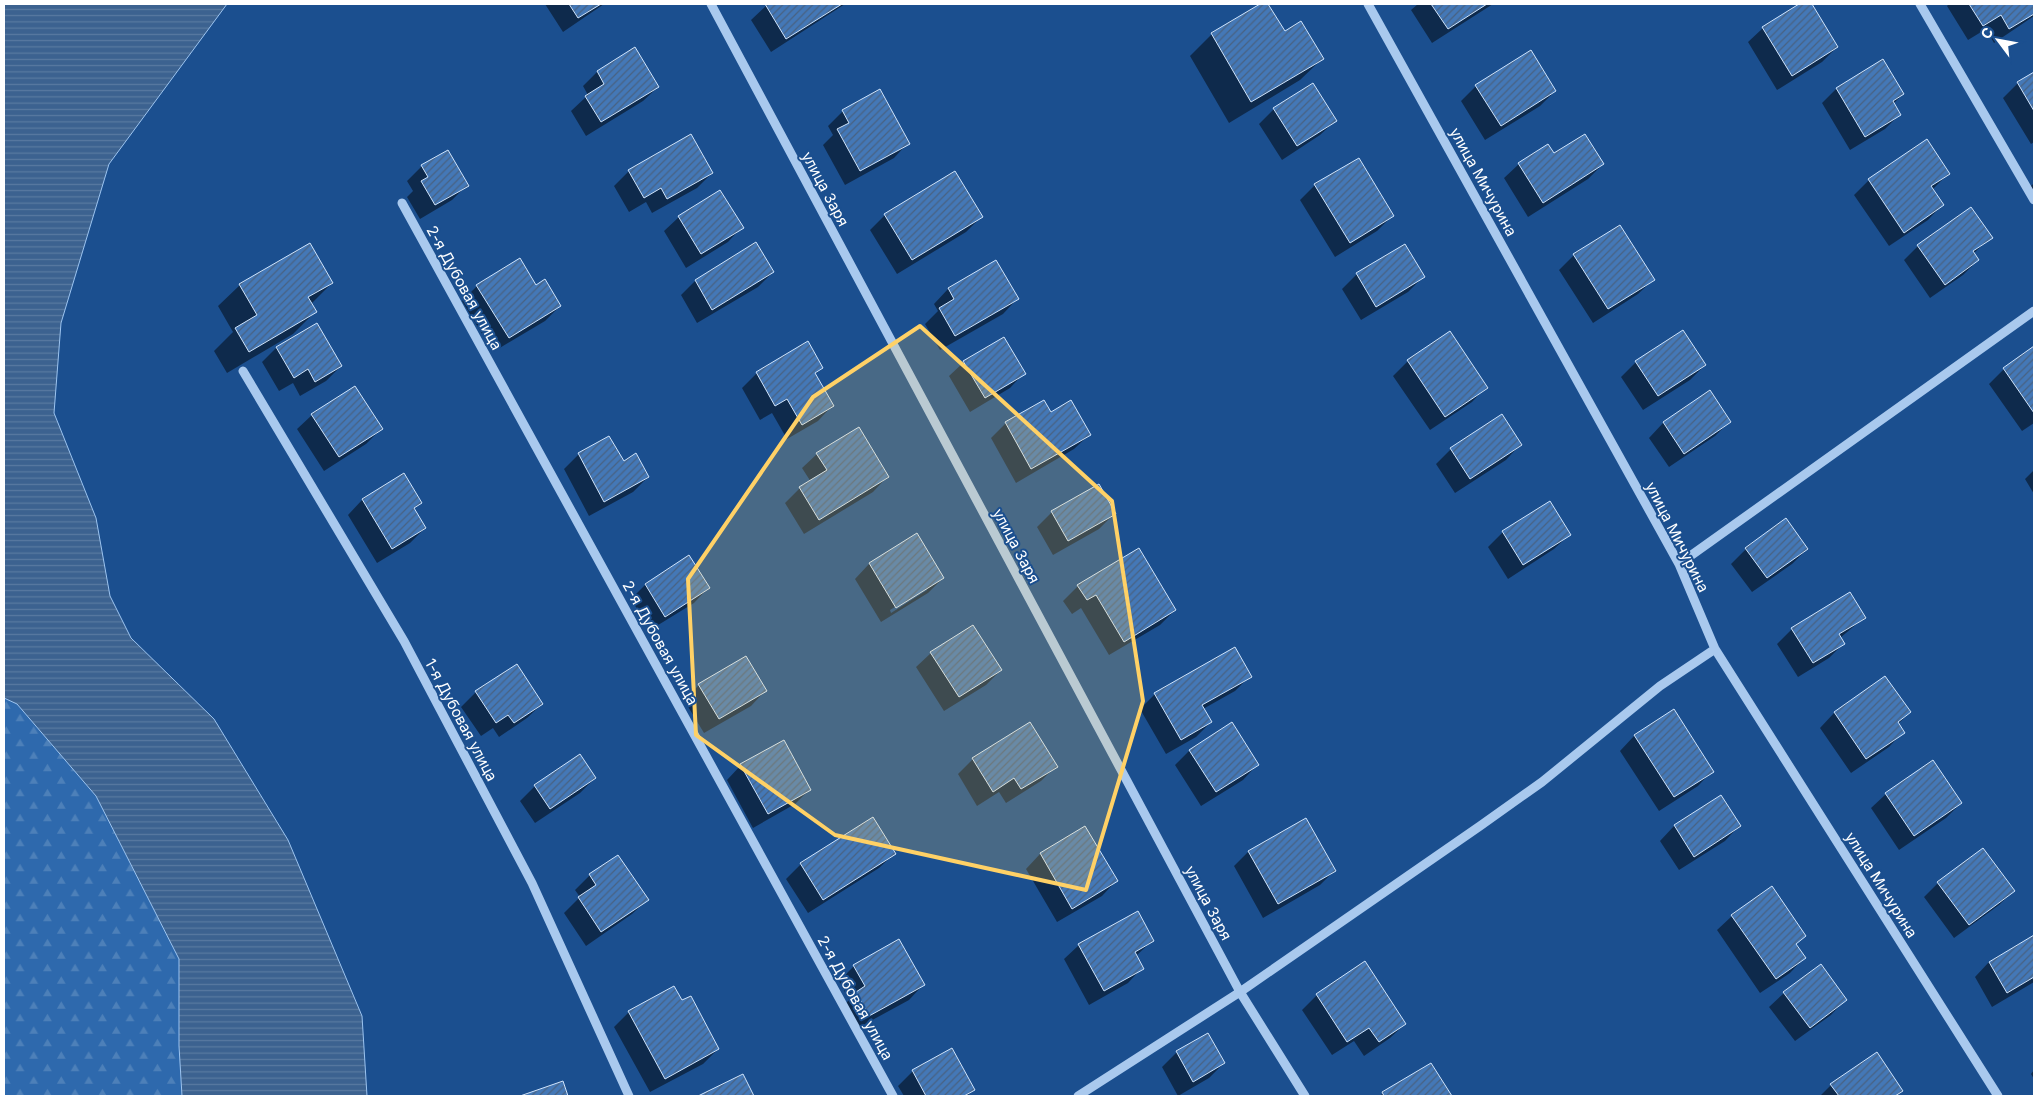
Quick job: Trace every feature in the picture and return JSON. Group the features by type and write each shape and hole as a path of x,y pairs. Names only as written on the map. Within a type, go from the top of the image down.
{"street":[{"name":"улица Заря","path":"710,4 1240,992 1305,1096"},
{"name":"улица Мичурина","path":"1368,4 1679,564 1715,649 1998,1096"},
{"path":"1920,4 2034,200"},
{"name":"2-я Дубовая улица","path":"402,203 893,1096"},
{"path":"1679,564 2034,311"},
{"name":"1-я Дубовая улица","path":"243,371 408,649 532,883 629,1096"},
{"path":"1078,1096 1240,992 1542,782 1660,686 1715,649"}],"highlighted area":[{"path":"920,326 1112,501 1143,701 1086,890 835,835 696,735 688,579 813,397"}],"green space":[{"path":"4,698 17,704 96,796 179,959 179,1046 182,1096 4,1096"}],"shaded area":[{"path":"4,4 227,4 109,164 61,323 54,413 96,518 110,596 131,638 214,719 288,840 362,1016 367,1096 182,1096 179,1046 179,959 96,796 17,704 4,698"}],"building":[{"path":"569,4 601,4 578,18"},
{"path":"765,4 842,4 786,39"},
{"path":"1260,4 1268,4 1285,31 1301,21 1324,59 1251,102 1211,33"},
{"path":"1431,4 1487,4 1448,29"},
{"path":"1799,4 1812,4 1838,47 1792,76 1762,27"},
{"path":"1969,4 2034,4 2034,14 2009,29 2001,15 1983,26"},
{"path":"635,47 659,87 601,122 585,96 604,84 597,71"},
{"path":"1531,50 1556,91 1501,126 1475,85"},
{"path":"1883,59 1904,94 1893,101 1901,115 1865,137 1836,88"},
{"path":"2034,72 2034,111 2017,82"},
{"path":"1313,83 1337,121 1297,146 1273,108"},
{"path":"880,89 910,144 860,171 837,129 849,123 842,110"},
{"path":"691,134 713,173 667,199 661,188 644,198 628,170"},
{"path":"1585,134 1604,164 1543,203 1518,163 1548,144 1554,153"},
{"path":"1927,139 1950,174 1931,186 1944,205 1904,233 1868,179"},
{"path":"448,150 469,186 435,205 421,181 428,177 421,165"},
{"path":"1359,158 1394,216 1350,243 1314,184"},
{"path":"955,171 983,217 912,260 884,214"},
{"path":"720,190 744,228 701,254 678,216"},
{"path":"1971,207 1993,238 1973,251 1979,260 1945,285 1917,245"},
{"path":"1620,225 1655,280 1608,309 1573,254"},
{"path":"756,242 774,272 712,310 695,280"},
{"path":"310,243 333,283 308,297 317,312 249,352 235,328 257,315 239,284"},
{"path":"1405,244 1425,277 1376,307 1356,273"},
{"path":"520,258 536,285 545,279 561,306 509,338 476,285"},
{"path":"996,260 1019,299 955,336 939,308 954,299 948,288"},
{"path":"317,323 342,366 315,382 308,369 294,378 276,347"},
{"path":"1683,330 1706,365 1658,396 1635,361"},
{"path":"1450,331 1488,388 1445,417 1407,360"},
{"path":"1004,337 1026,374 985,398 963,361"},
{"path":"808,341 823,368 815,373 834,406 802,425 787,399 775,406 756,372"},
{"path":"2034,346 2034,413 2003,368"},
{"path":"355,386 383,429 339,457 311,414"},
{"path":"1710,390 1731,422 1684,454 1663,422"},
{"path":"1044,400 1051,412 1071,400 1091,435 1031,469 1005,422"},
{"path":"1502,414 1522,445 1470,479 1450,448"},
{"path":"859,427 889,477 819,520 799,487 827,470 816,453"},
{"path":"609,436 624,461 636,453 649,477 604,502 578,453"},
{"path":"404,473 422,503 414,508 426,528 392,549 362,499"},
{"path":"1099,484 1116,514 1068,541 1051,511"},
{"path":"1550,501 1571,535 1523,565 1502,531"},
{"path":"1786,518 1808,549 1767,578 1745,548"},
{"path":"917,533 944,578 896,608 869,563"},
{"path":"1139,548 1176,610 1124,642 1096,595 1087,600 1077,585"},
{"path":"689,555 710,588 665,617 645,584"},
{"path":"1850,592 1866,618 1839,634 1845,644 1813,663 1791,628"},
{"path":"973,625 1002,670 959,697 930,652"},
{"path":"1235,647 1252,677 1202,705 1212,722 1181,740 1154,693"},
{"path":"746,656 767,691 719,719 698,684"},
{"path":"517,664 543,704 514,723 508,715 496,723 475,691"},
{"path":"1885,676 1911,712 1898,722 1905,733 1866,759 1834,712"},
{"path":"1674,709 1714,772 1674,797 1634,735"},
{"path":"1030,722 1058,767 1021,789 1014,778 993,792 972,758"},
{"path":"1232,722 1259,765 1216,792 1189,750"},
{"path":"784,740 811,790 768,814 740,764"},
{"path":"580,754 596,778 550,809 534,785"},
{"path":"1933,760 1962,803 1914,836 1885,793"},
{"path":"1721,795 1741,826 1694,857 1674,825"},
{"path":"873,817 896,854 823,900 800,863"},
{"path":"1306,818 1336,871 1278,904 1248,851"},
{"path":"1085,826 1118,881 1072,909 1040,853"},
{"path":"1983,848 2015,891 1969,925 1937,882"},
{"path":"618,855 649,900 601,932 578,897 596,885 589,874"},
{"path":"1772,886 1806,936 1796,944 1806,958 1776,979 1731,915"},
{"path":"1138,911 1154,941 1135,952 1144,969 1104,991 1078,944"},
{"path":"2034,935 2034,977 2007,993 1989,962"},
{"path":"899,939 925,985 869,1016 856,992 865,986 853,965"},
{"path":"1365,961 1406,1024 1379,1042 1369,1028 1347,1042 1316,994"},
{"path":"1821,964 1847,1000 1810,1028 1783,992"},
{"path":"674,986 682,1000 691,996 719,1049 665,1079 628,1011"},
{"path":"1208,1033 1225,1063 1193,1082 1176,1051"},
{"path":"952,1048 975,1090 964,1096 926,1096 912,1070"},
{"path":"1877,1052 1903,1091 1895,1096 1839,1096 1830,1084"},
{"path":"1431,1063 1452,1096 1384,1096 1382,1092"},
{"path":"743,1074 754,1096 698,1096"},
{"path":"563,1081 568,1096 520,1096"}]}
